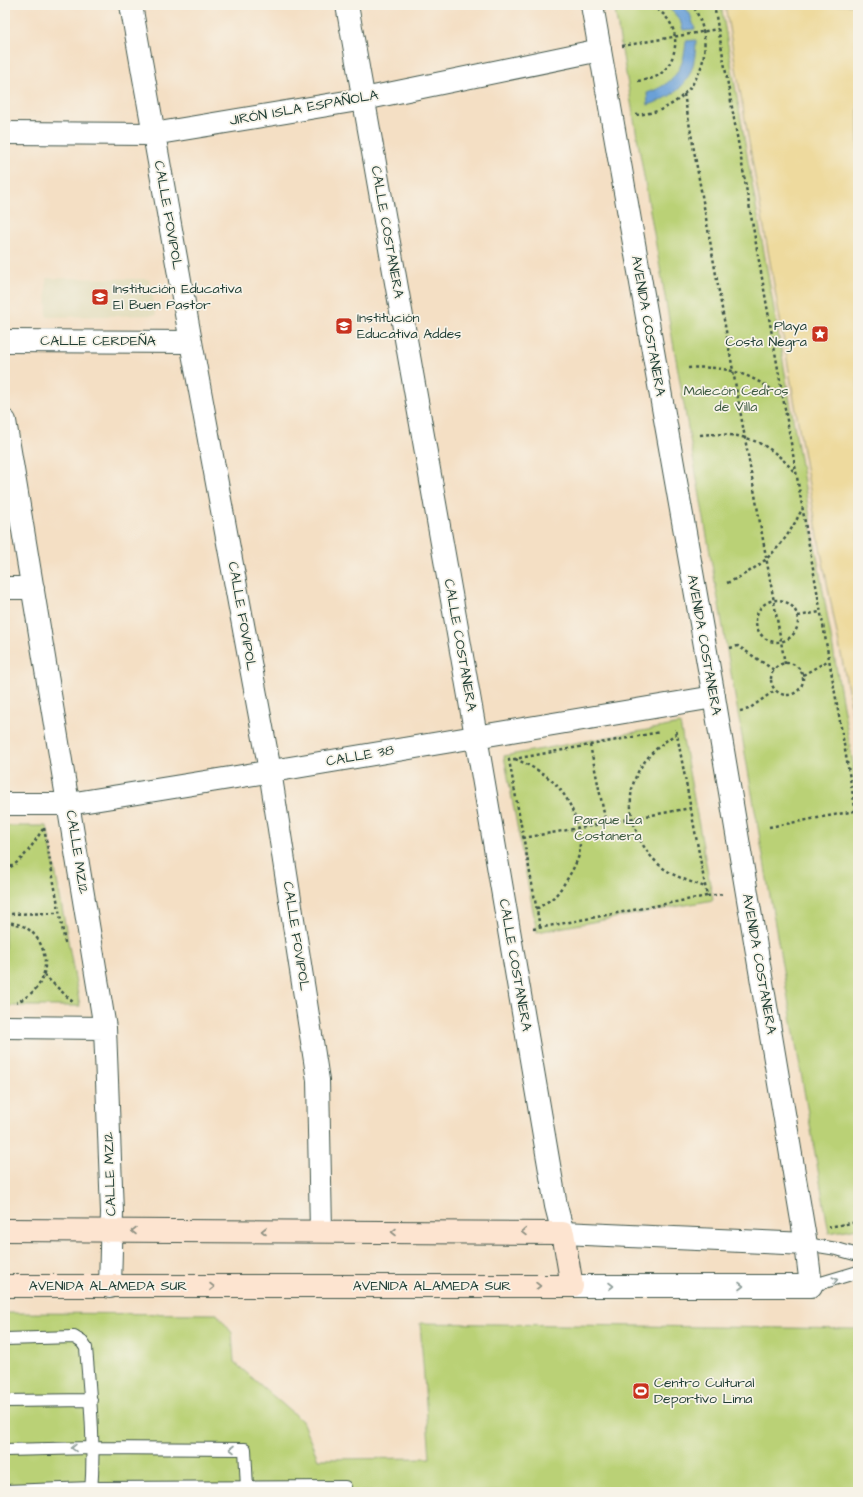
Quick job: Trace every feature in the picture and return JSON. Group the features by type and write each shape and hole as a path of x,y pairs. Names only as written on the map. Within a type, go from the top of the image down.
{"main road":[{"path":"5,1230 563,1233"},
{"name":"CALLE COSTANERA","path":"563,1233 572,1286"},
{"name":"AVENIDA ALAMEDA SUR","path":"5,1286 572,1286"}],"street":[{"name":"CALLE FOVIPOL","path":"131,5 270,771 318,1080 321,1231"},
{"name":"CALLE COSTANERA","path":"347,5 476,736 556,1206 563,1233"},
{"name":"AVENIDA COSTANERA","path":"592,5 715,706 806,1244 811,1286"},
{"name":"JIRÓN ISLA ESPAÑOLA","path":"5,133 154,134 364,99 600,50"},
{"name":"CALLE CERDEÑA","path":"5,341 191,342"},
{"name":"CALLE MZ12","path":"5,421 105,1028 112,1212 110,1286"},
{"path":"5,588 33,588"},
{"name":"CALLE 38","path":"5,804 69,804 476,736 715,706"},
{"path":"5,1027 105,1028"},
{"path":"563,1233 806,1244"},
{"name":"AVENIDA ALAMEDA SUR","path":"572,1286 811,1286"}],"lane":[{"path":"806,1244 837,1249 858,1255"},
{"name":"AVENIDA ALAMEDA SUR","path":"811,1286 846,1277 858,1272"},
{"path":"5,1339 74,1337 82,1342 86,1348 91,1400 91,1490"},
{"path":"5,1401 91,1400"},
{"path":"5,1450 92,1448 245,1449 247,1488"},
{"path":"5,1491 345,1487"}],"path":[{"path":"638,81 648,80 658,75 672,60 675,50 675,36 673,28 667,18 658,10 648,5"},
{"path":"629,116 659,110 673,103 684,94 695,81 705,52 704,32 693,5"},
{"path":"714,5 858,824"},
{"path":"600,50 718,29"},
{"path":"684,94 785,664"},
{"path":"688,368 717,367 750,376 767,386 783,399"},
{"path":"700,435 731,434 761,443 786,462 796,474"},
{"path":"727,583 754,569 781,545 793,528 802,509"},
{"path":"773,600 781,600 789,603 798,616 798,625 795,632 789,638 781,641 773,641 765,638 756,625 756,616 760,609 765,603 773,600"},
{"path":"798,616 820,612"},
{"path":"705,652 738,646 774,670"},
{"path":"802,675 829,660"},
{"path":"785,664 794,664 799,669 803,682 800,689 788,695 780,694 775,690 771,683 771,676 774,670 779,665 785,664"},
{"path":"715,706 749,709 775,690"},
{"path":"661,732 509,760 540,927 707,896 677,734 676,730 668,731"},
{"path":"677,734 658,746 638,772 633,784 631,799 632,818 638,837 648,852 664,868 682,878 706,887"},
{"path":"590,745 606,823"},
{"path":"515,759 531,766 550,778 564,793 574,814 580,837 579,855 567,879 554,896 537,910"},
{"path":"5,870 23,859 44,828 69,804"},
{"path":"523,838 691,808"},
{"path":"769,827 856,811"},
{"path":"44,828 66,951"},
{"path":"5,914 59,912"},
{"path":"5,922 17,924 28,929 38,938 44,950 46,963 44,975 38,986 29,996 18,1002 12,1003 21,1004"},
{"path":"68,1004 76,1004 74,996"},
{"path":"840,1225 858,1222"}],"shaded area":[{"name":"Institución Educativa El Buen Pastor","path":"46,278 149,279 156,315 47,317"}],"green space":[{"name":"Malecón Cedros de Villa","path":"614,5 721,5 858,792 858,1228 829,1233"},
{"name":"Parque La Costanera","path":"680,724 713,900 537,932 504,756"},
{"path":"5,826 47,826 80,1006 5,1006"},
{"name":"Centro Cultural Deportivo Lima","path":"5,1313 217,1314 232,1333 234,1362 302,1421 318,1459 430,1458 420,1323 858,1329 858,1492 5,1492"}],"sand":[{"name":"Playa Costa Negra","path":"725,5 858,5 858,741 819,542"}],"water":[{"path":"667,5 683,5 690,14 695,29 683,30 680,20"},
{"path":"696,40 693,64 690,74 685,82 670,96 648,105 647,93 671,80 676,74 683,60 686,41"}],"place":[{"name":"Institución Educativa El Buen Pastor","path":"100,297"},
{"name":"Institución Educativa Addes","path":"344,326"},
{"name":"Playa Costa Negra","path":"820,334"},
{"name":"Centro Cultural Deportivo Lima","path":"641,1391"}]}
